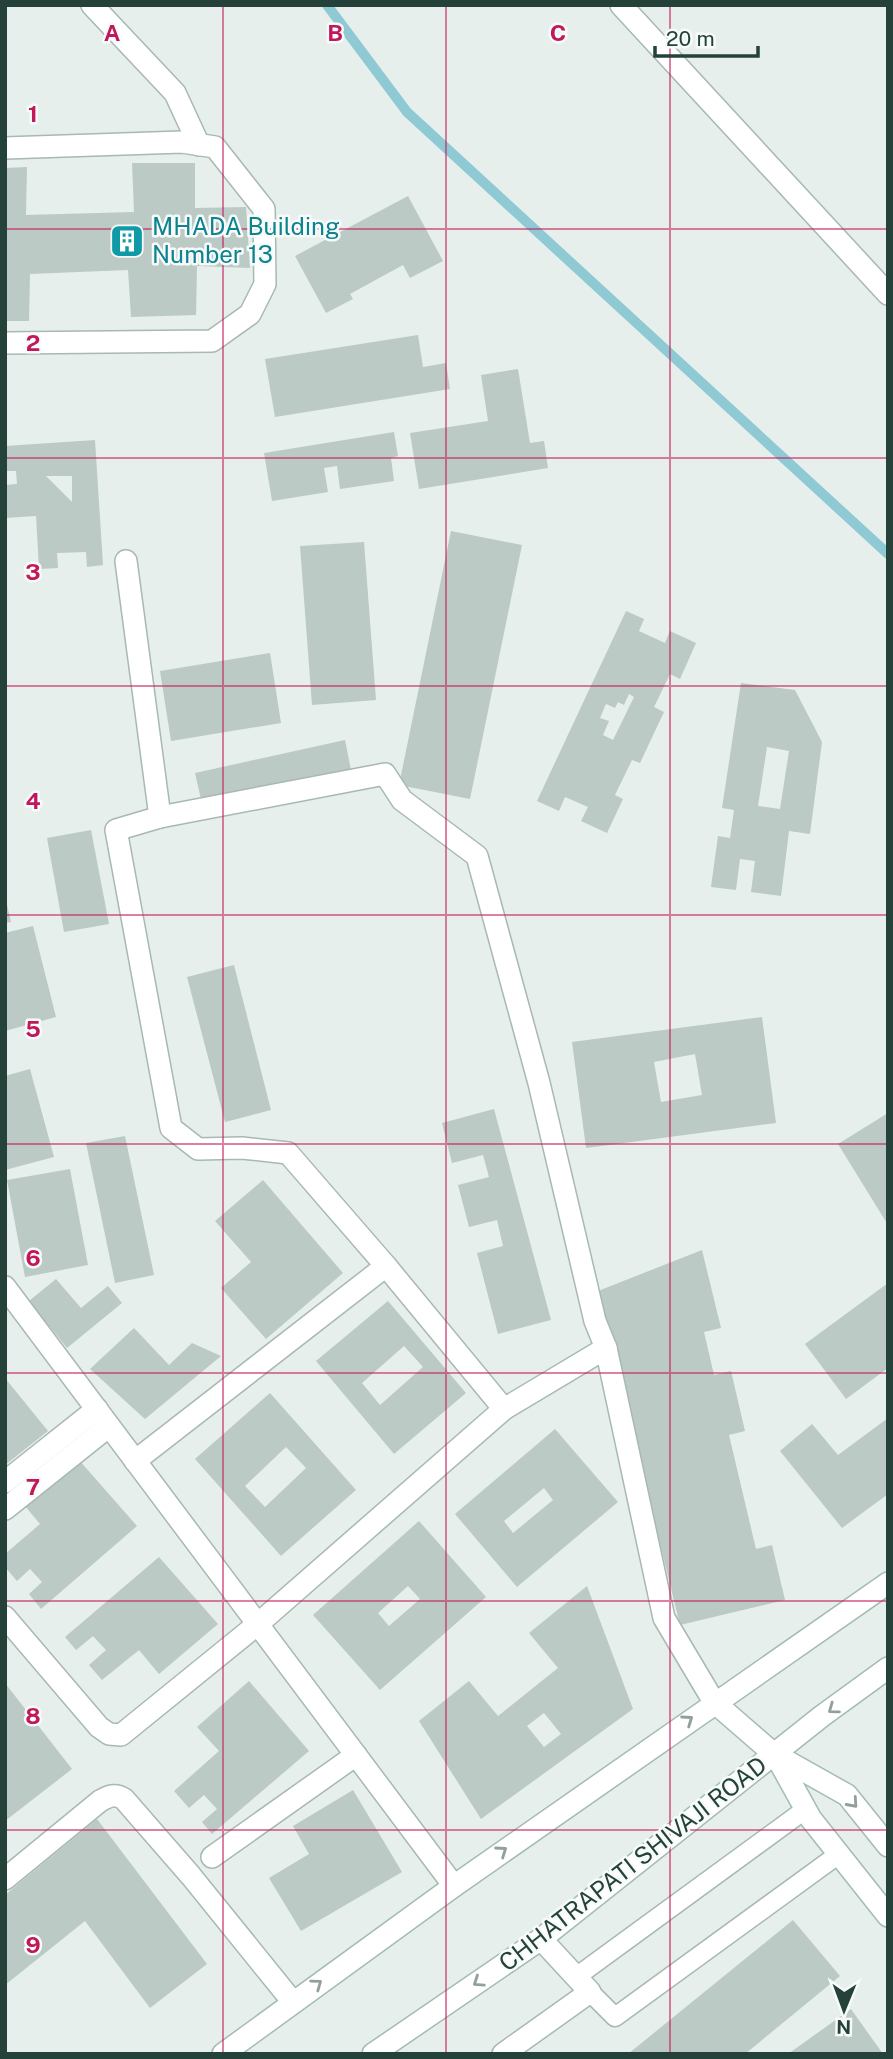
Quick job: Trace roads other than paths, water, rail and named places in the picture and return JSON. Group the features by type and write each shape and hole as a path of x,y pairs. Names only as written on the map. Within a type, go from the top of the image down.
{"street":[{"path":"92,5 175,93 199,145"},
{"path":"621,5 888,294"},
{"path":"5,148 182,142 215,147 264,209 265,284 250,314 212,341 5,343"},
{"path":"126,561 160,817"},
{"path":"504,1409 288,1153 242,1148 198,1149 171,1128 116,830 160,817 385,774 402,800 477,856 539,1083 594,1321 606,1348 664,1618 714,1702 774,1754 847,1795 888,1846"},
{"path":"135,1461 386,1266"},
{"path":"5,1287 454,1885"},
{"path":"5,1617 99,1727 109,1734 121,1735 259,1623 504,1409 606,1348"},
{"path":"5,1482 103,1417"},
{"path":"5,1509 103,1417"},
{"path":"223,2054 454,1885 888,1583"},
{"name":"CHHATRAPATI SHIVAJI ROAD","path":"373,2054 541,1939 774,1754 888,1668"},
{"path":"774,1754 806,1809 888,1916"},
{"path":"212,1857 356,1755"},
{"path":"5,1879 100,1801 111,1795 119,1796 191,1876 292,2001"},
{"path":"503,2054 583,1984 541,1939"}],"lane":[{"path":"806,1809 583,1984 615,2017 839,1854"}],"waterway":[{"path":"327,5 407,112 888,554"}],"place":[{"name":"MHADA Building Number 13","path":"127,241"}]}
